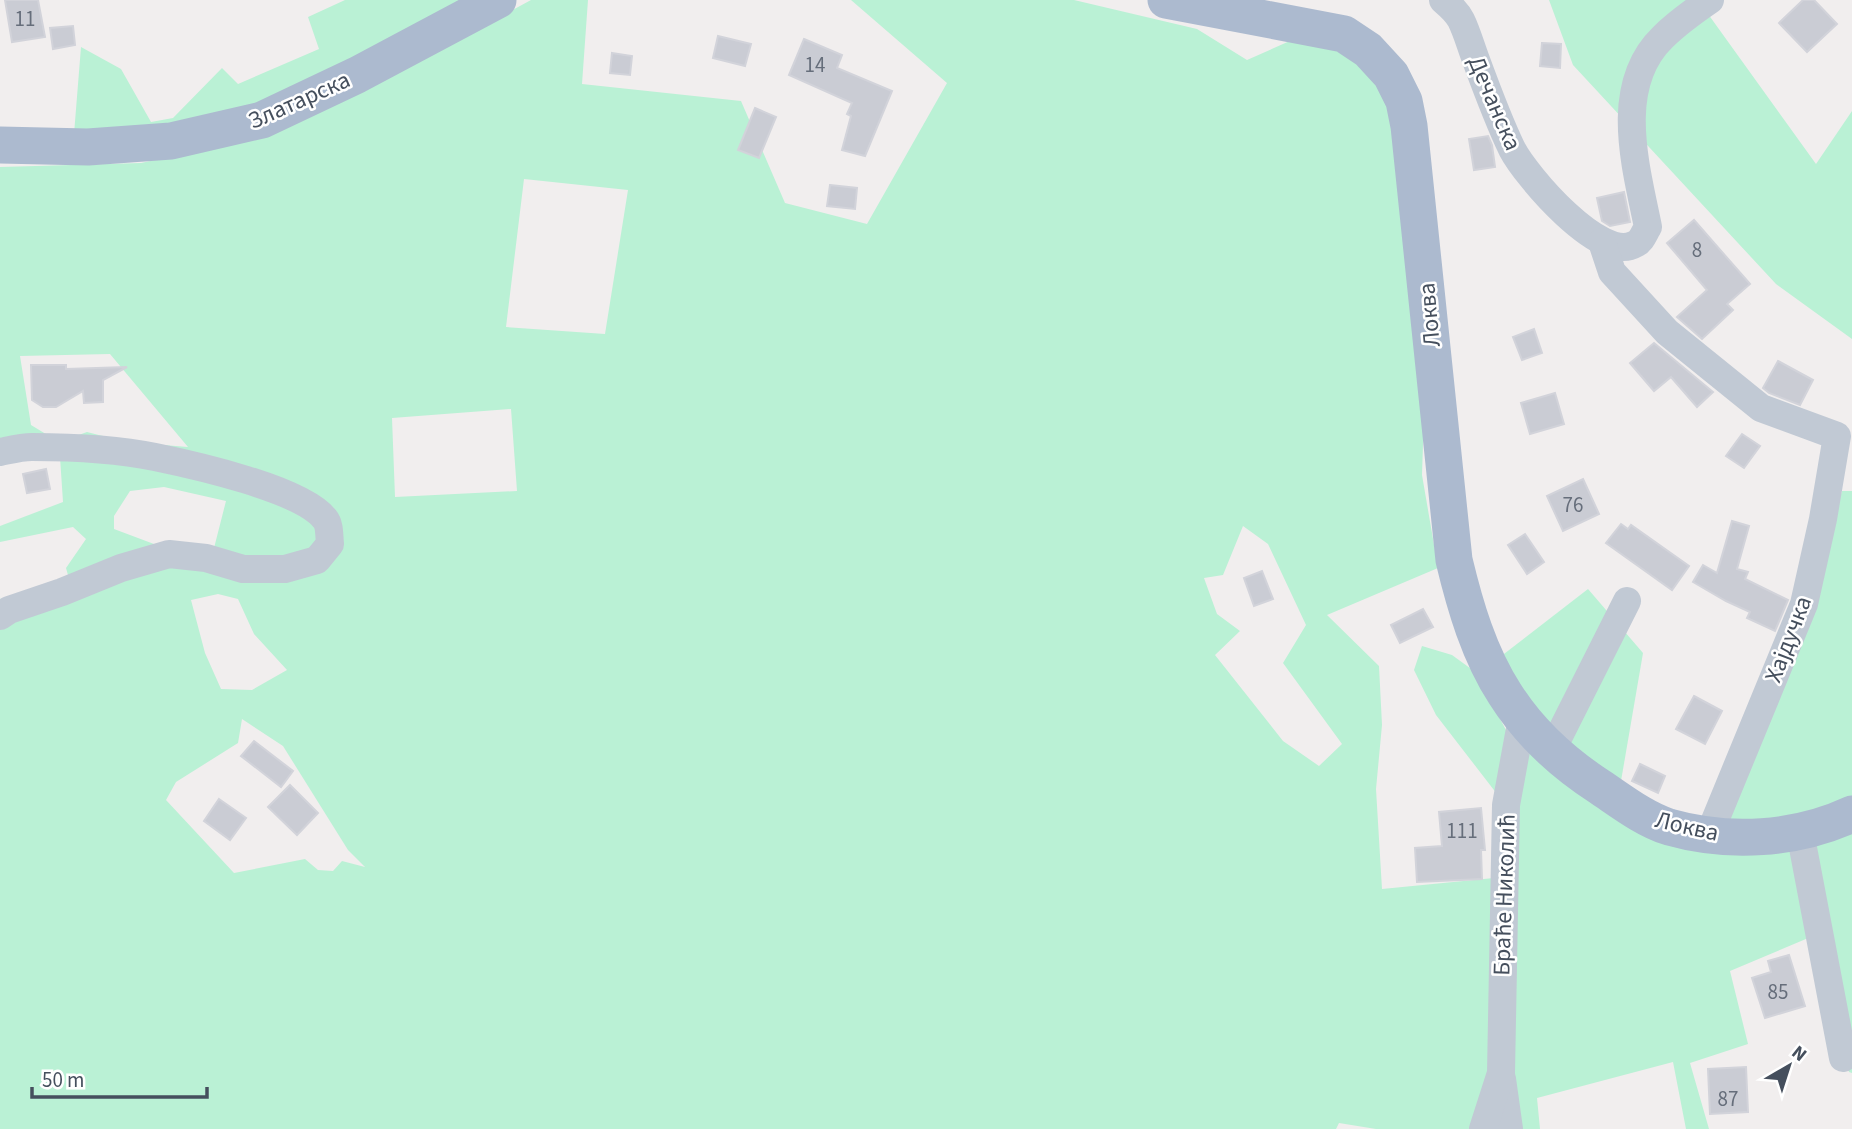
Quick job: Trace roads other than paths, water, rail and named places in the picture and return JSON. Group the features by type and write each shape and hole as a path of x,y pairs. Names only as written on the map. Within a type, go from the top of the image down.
{"main road":[{"name":"Златарска","path":"0,145 88,146 171,141 262,120 368,69 498,0"},
{"name":"Локва","path":"1186,2 1344,34 1380,61 1399,89 1409,126 1419,207 1454,560 1480,647 1504,694 1522,718 1566,764 1644,816 1668,827 1709,835 1758,837 1800,832 1852,814"}],"street":[{"name":"Дечанска","path":"1443,0 1461,19 1490,99 1513,151 1548,196 1577,224 1602,242"},
{"path":"1602,242 1619,247 1634,246 1648,227 1631,139 1634,95 1639,72 1661,38 1710,0"},
{"name":"Хајдучка","path":"1602,242 1612,272 1667,332 1761,408 1844,434 1804,604 1709,835"},
{"path":"0,452 29,447 103,451 154,457 235,477 283,492 314,507 328,521 330,544 317,560 285,569 243,569 206,558 169,554 121,568 9,610 0,616"},
{"path":"1552,750 1627,601"},
{"name":"Браће Николић","path":"1509,1129 1501,1073 1506,805 1522,718"},
{"path":"1800,832 1843,1058"},
{"name":"Браће Николић","path":"1483,1129 1501,1073"}]}
